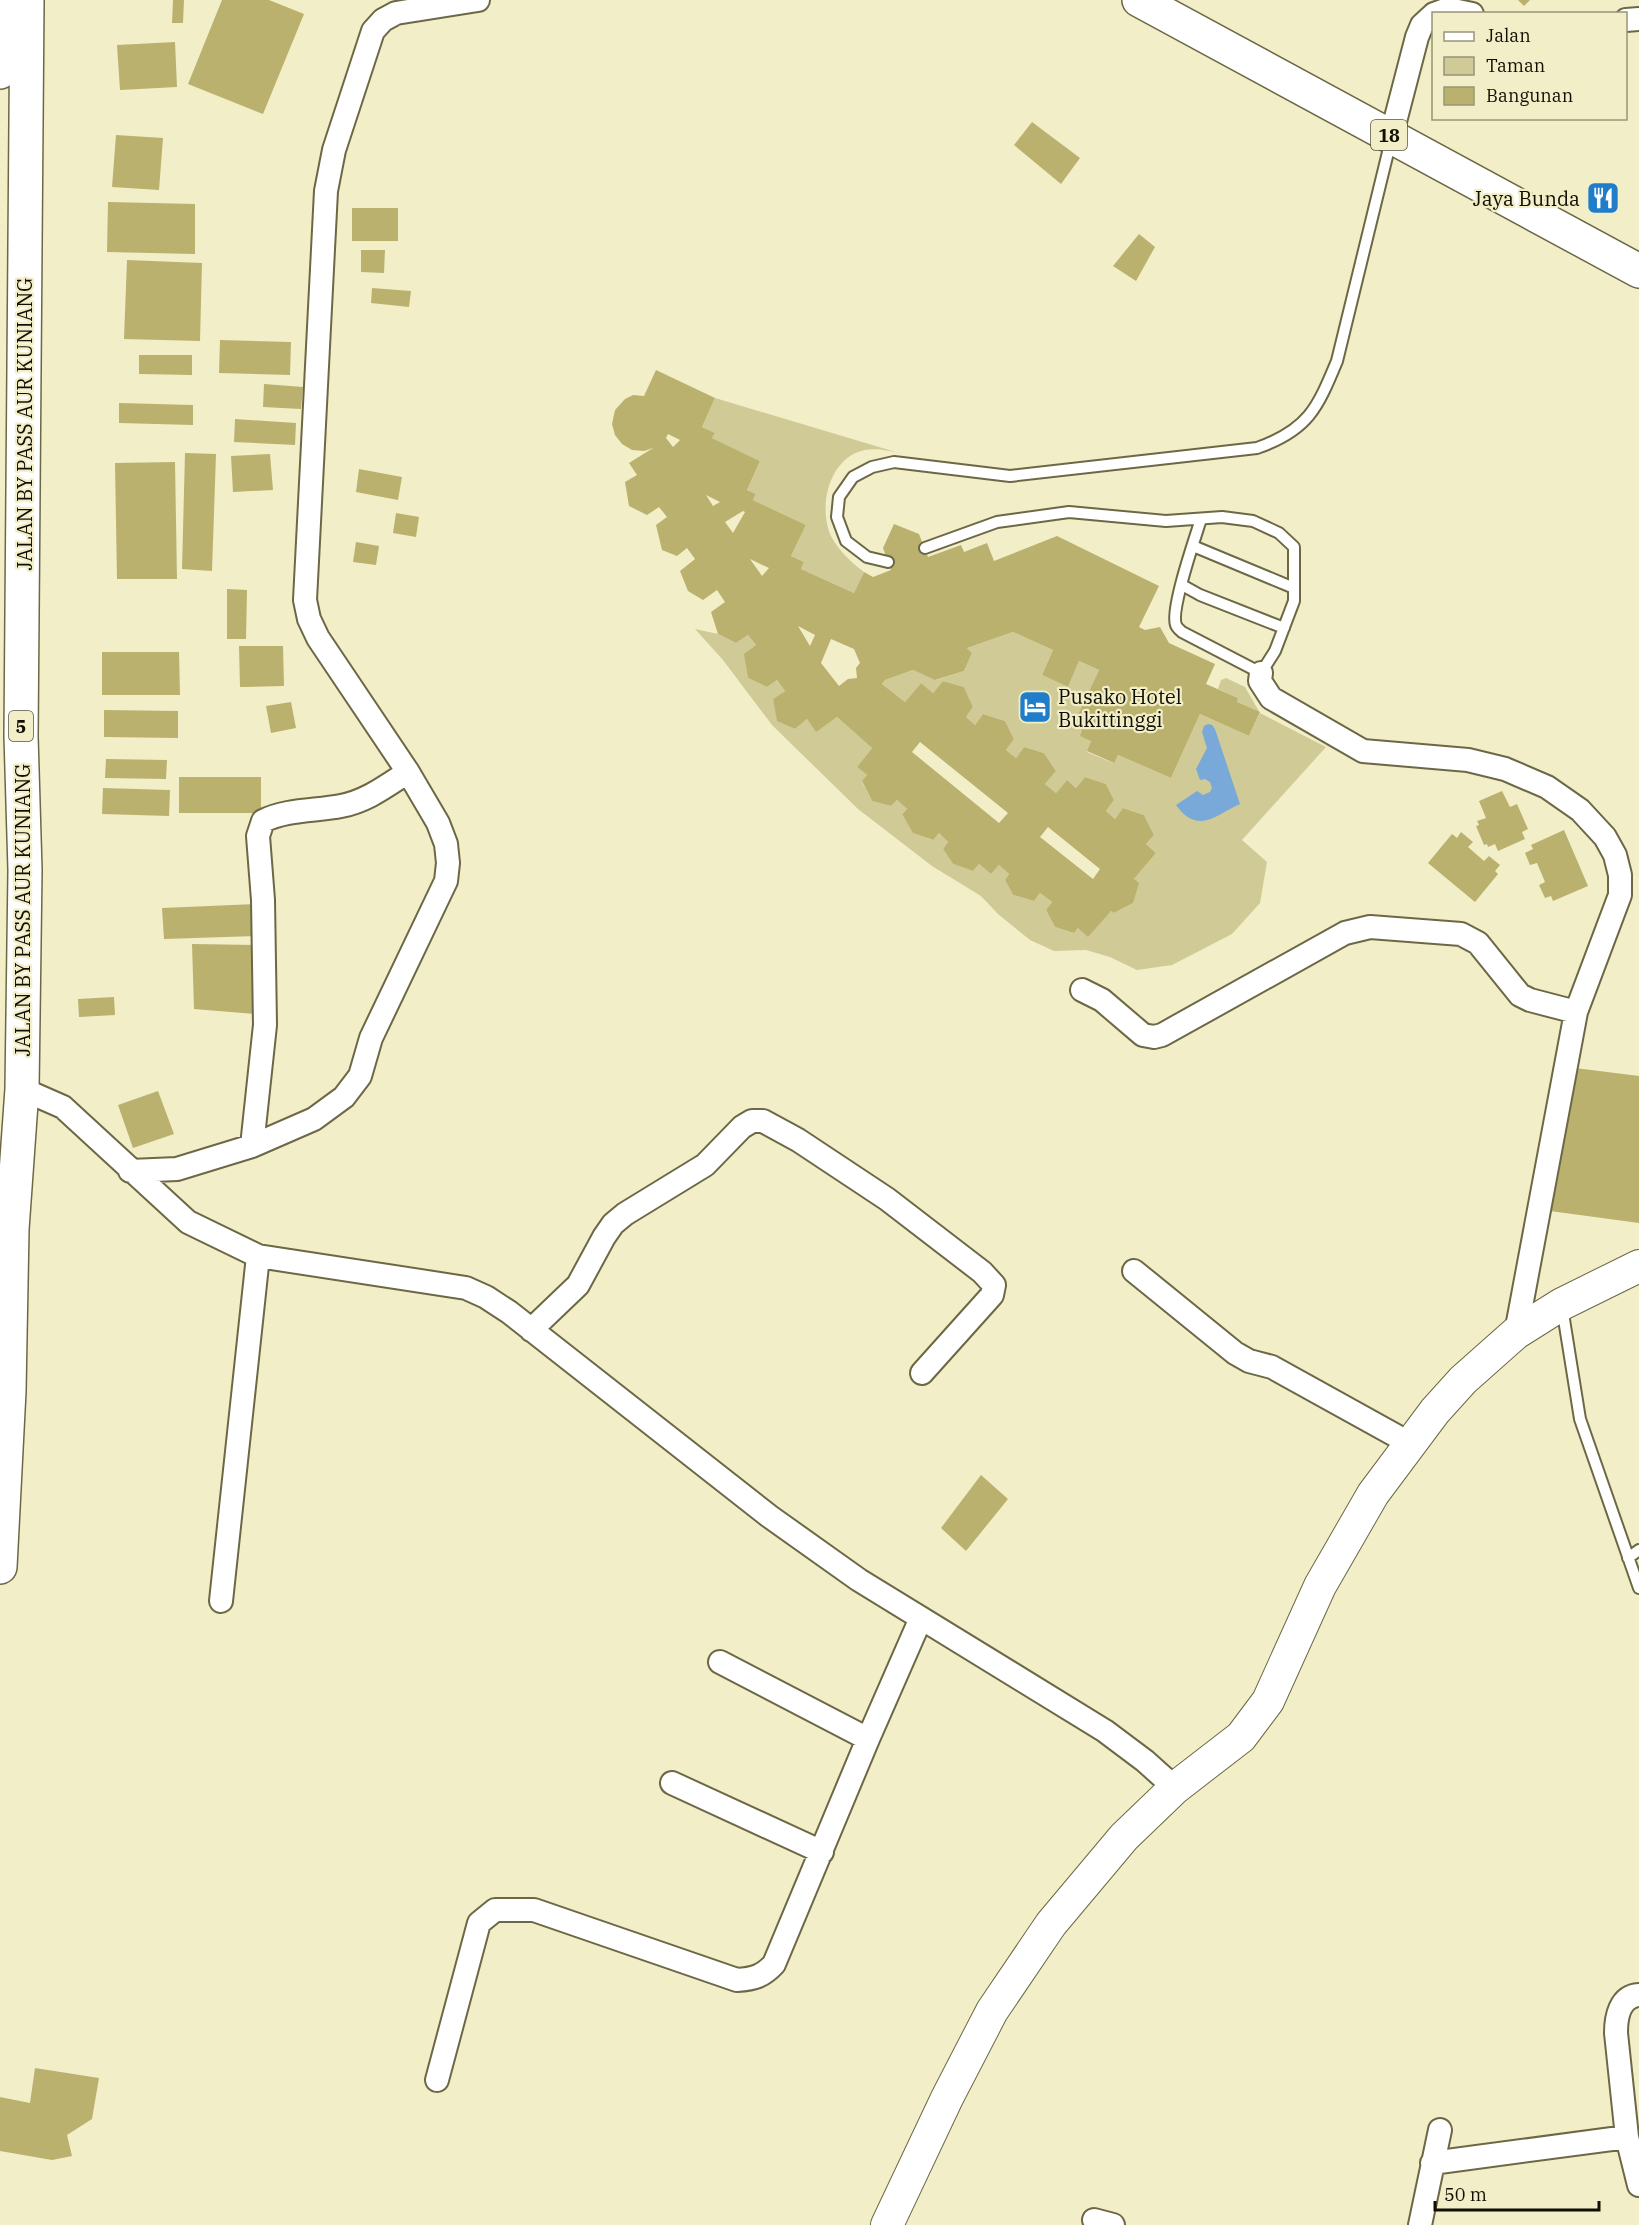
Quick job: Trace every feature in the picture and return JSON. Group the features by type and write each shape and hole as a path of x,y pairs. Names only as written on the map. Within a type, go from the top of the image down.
{"highway":[{"path":"0,72 1,0"},
{"name":"JALAN BY PASS AUR KUNIANG","path":"0,1567 12,1229 22,1089 24,870 11,735 27,0"},
{"name":"18","path":"1139,0 1639,271"}],"street":[{"path":"130,1171 177,1169 252,1146 314,1119 344,1097 360,1076 371,1038 446,880 448,863 446,844 438,822 408,772 318,638 309,619 305,600 326,191 334,150 373,31 383,20 396,13 478,0"},
{"path":"1440,12 1448,9 1462,12"},
{"path":"1392,136 1417,37 1422,24 1432,16"},
{"path":"1261,674 1260,681 1271,698 1363,751 1468,760 1506,769 1547,787 1580,810 1599,830 1616,855 1620,875 1620,895 1576,1012 1516,1333"},
{"path":"252,1146 265,1025 263,900 258,836 263,821 274,815 342,806 367,798 408,772"},
{"path":"1082,990 1102,1000 1143,1035 1154,1037 1162,1035 1345,933 1370,927 1461,934 1478,943 1520,994 1530,1000 1576,1012"},
{"path":"22,1089 63,1107 188,1222 258,1256 466,1288 502,1307 769,1516 859,1580 1105,1731 1145,1761 1174,1788"},
{"path":"531,1330 578,1285 613,1224 625,1214 705,1165 742,1127 752,1121 763,1121 798,1140 887,1199 982,1272 994,1285 992,1295 922,1373"},
{"path":"221,1600 258,1256"},
{"path":"887,2225 947,2098 992,2011 1051,1924 1124,1837 1174,1788 1241,1737 1268,1701 1320,1586 1373,1494 1435,1411 1463,1380 1516,1333 1562,1304 1639,1266"},
{"path":"1134,1271 1235,1353 1250,1361 1272,1367 1411,1444"},
{"path":"437,2080 479,1923 495,1910 534,1910 737,1980 753,1979 765,1974 774,1964 921,1618"},
{"path":"720,1662 868,1739"},
{"path":"672,1783 822,1852"},
{"path":"1639,1995 1633,1995 1623,2003 1616,2016 1627,2137 1639,2185"},
{"path":"1420,2225 1440,2130"},
{"path":"1432,2163 1627,2137"}],"lane":[{"path":"888,562 867,557 846,542 837,517 839,497 853,477 872,467 894,462 1010,476 1257,448 1282,439 1310,416 1326,388 1337,361 1392,136"},
{"path":"925,548 998,522 1069,512 1166,521 1222,517 1253,521 1279,533 1294,547 1294,601 1275,651 1261,674 1182,632 1176,625 1175,614 1201,519"},
{"path":"1193,546 1294,588"},
{"path":"1182,585 1200,595 1284,628"},
{"path":"1562,1304 1580,1419 1639,1588"},
{"path":"1628,1558 1639,1550"}],"green space":[{"path":"715,398 899,453 873,449 858,452 847,458 839,467 828,489 826,515 832,538 846,557 864,572 854,593 801,569 804,562 791,556 806,525 753,500 756,494 747,490 760,461 712,438 715,433 702,427"},
{"path":"695,629 718,634 736,643 748,635 756,645 745,654 748,678 767,687 777,680 785,691 773,699 778,721 795,729 807,719 816,731 837,717 872,748 857,767 867,775 862,782 872,801 891,806 897,800 907,809 902,814 914,833 932,840 939,833 948,842 943,849 953,864 973,871 979,864 991,874 999,865 1009,874 1005,880 1013,895 1034,901 1040,893 1052,902 1046,910 1055,927 1074,933 1078,928 1111,911 1114,913 1133,903 1134,879 1156,853 1146,844 1154,835 1144,815 1123,808 1115,819 1106,811 1114,800 1106,784 1085,777 1076,788 1067,780 1056,793 1045,784 1056,771 1044,753 1024,747 1016,758 1006,750 1014,739 1005,721 983,714 975,725 966,717 973,707 964,687 943,681 933,693 921,683 905,702 882,684 885,680 913,670 936,680 964,671 972,653 967,648 1013,632 1053,650 1042,675 1068,687 1079,661 1099,670 1075,724 1083,728 1091,741 1087,752 1113,763 1118,755 1171,778 1200,714 1249,736 1260,713 1326,747 1242,840 1267,862 1260,903 1232,934 1172,965 1137,970 1110,957 1086,950 1054,951 1030,940 998,914 981,896 932,866 858,809 772,725 723,660"},
{"path":"1226,678 1245,687 1260,713 1237,702 1238,698 1218,689 1221,680"}],"water":[{"path":"1208,724 1215,729 1240,804 1208,820 1200,821 1184,814 1176,805 1197,791 1203,795 1210,792 1212,788 1210,782 1205,779 1200,780 1196,769 1207,748 1202,732 1204,726"}],"building":[{"path":"173,0 184,0 183,23 172,23"},
{"path":"222,0 269,0 304,14 263,114 188,84"},
{"path":"1518,0 1530,0 1524,6"},
{"path":"175,42 177,87 120,90 117,45"},
{"path":"1032,122 1080,158 1061,184 1014,145"},
{"path":"116,135 163,138 159,190 112,187"},
{"path":"108,202 195,204 195,254 107,252"},
{"path":"352,208 398,208 398,241 352,241"},
{"path":"1139,234 1155,247 1136,281 1113,266"},
{"path":"361,250 385,250 384,273 361,272"},
{"path":"127,260 202,263 200,341 124,339"},
{"path":"372,288 411,291 409,307 371,303"},
{"path":"220,340 291,342 290,375 219,373"},
{"path":"139,355 192,355 192,375 139,374"},
{"path":"656,370 715,398 702,427 715,433 712,438 760,461 747,490 756,494 753,500 806,525 791,556 804,562 801,569 854,593 864,572 873,577 891,570 883,548 894,524 919,534 928,557 961,545 964,552 987,543 994,561 1057,536 1159,586 1139,627 1145,630 1160,627 1169,643 1215,664 1206,684 1238,698 1237,702 1260,712 1249,736 1200,714 1171,778 1118,755 1114,763 1087,751 1091,741 1080,736 1083,728 1074,724 1099,670 1079,661 1068,687 1042,675 1053,650 1013,632 967,648 972,653 964,671 935,680 913,670 885,680 882,684 905,702 921,683 933,693 943,681 964,687 973,707 966,717 975,725 983,714 1005,721 1014,739 1006,750 1016,758 1024,747 1044,753 1056,771 1045,784 1056,793 1067,780 1076,788 1085,777 1106,784 1114,800 1106,811 1115,819 1123,808 1144,815 1154,835 1146,844 1156,853 1134,879 1139,883 1133,903 1114,913 1111,911 1088,937 1078,928 1074,933 1055,927 1046,910 1052,902 1040,893 1034,901 1013,895 1005,880 1009,874 999,865 991,874 979,864 973,871 953,864 943,849 948,842 939,833 933,840 913,833 902,814 907,809 897,800 891,806 872,801 862,781 867,775 857,767 872,748 837,717 816,732 807,719 795,729 777,721 773,699 785,691 777,680 767,687 748,678 744,654 756,645 748,635 736,643 718,634 711,612 725,602 717,590 703,600 688,591 680,571 695,559 687,548 677,556 662,550 656,525 667,517 659,507 647,515 629,506 625,482 637,475 629,463 653,448 644,451 632,450 622,444 615,435 612,424 615,410 625,399 633,395 644,396","holes":["668,434 680,440 673,447 666,438","706,495 720,502 713,506","745,512 733,533 725,522","750,559 769,568 762,576","798,626 815,635 810,646","831,639 854,649 860,663 856,668 857,678 848,679 839,686 821,663","920,742 1008,813 999,823 912,752","1048,827 1100,869 1093,879 1040,837"]},
{"path":"264,384 303,387 301,409 263,407"},
{"path":"119,403 193,405 193,425 119,423"},
{"path":"235,419 296,423 295,445 234,442"},
{"path":"185,453 216,454 212,571 182,569"},
{"path":"270,454 273,490 233,492 231,456"},
{"path":"175,462 177,579 117,579 115,463"},
{"path":"359,469 402,477 398,500 356,492"},
{"path":"396,513 419,517 416,537 393,533"},
{"path":"356,542 379,546 376,565 353,562"},
{"path":"227,589 247,590 246,639 227,639"},
{"path":"239,646 283,646 284,686 240,687"},
{"path":"102,652 179,652 180,695 102,695"},
{"path":"291,702 296,728 271,733 266,706"},
{"path":"104,710 178,711 178,738 104,737"},
{"path":"106,759 167,760 166,779 105,778"},
{"path":"179,777 261,777 261,813 179,813"},
{"path":"103,788 170,790 169,816 102,814"},
{"path":"1502,791 1510,807 1517,804 1528,829 1522,832 1525,839 1498,851 1495,844 1488,847 1487,844 1484,845 1476,826 1479,825 1477,821 1486,818 1479,801"},
{"path":"1564,830 1588,886 1553,901 1551,896 1545,898 1539,885 1545,882 1537,863 1530,865 1525,853 1533,849 1531,845"},
{"path":"1461,832 1473,842 1468,847 1484,861 1489,856 1500,865 1495,871 1498,874 1475,902 1428,863 1452,834 1457,838"},
{"path":"257,904 259,936 164,939 162,908"},
{"path":"192,944 257,945 255,1014 194,1009"},
{"path":"114,997 115,1015 79,1017 78,999"},
{"path":"1567,1067 1639,1076 1639,1223 1550,1211"},
{"path":"158,1091 174,1134 133,1148 118,1105"},
{"path":"981,1475 1008,1499 966,1551 941,1528"},
{"path":"35,2068 99,2078 92,2119 67,2135 72,2156 52,2160 0,2151 0,2097 30,2103"}],"place":[{"name":"Jaya Bunda","path":"1603,198"},
{"name":"Pusako Hotel Bukittinggi","path":"1035,707"}]}
